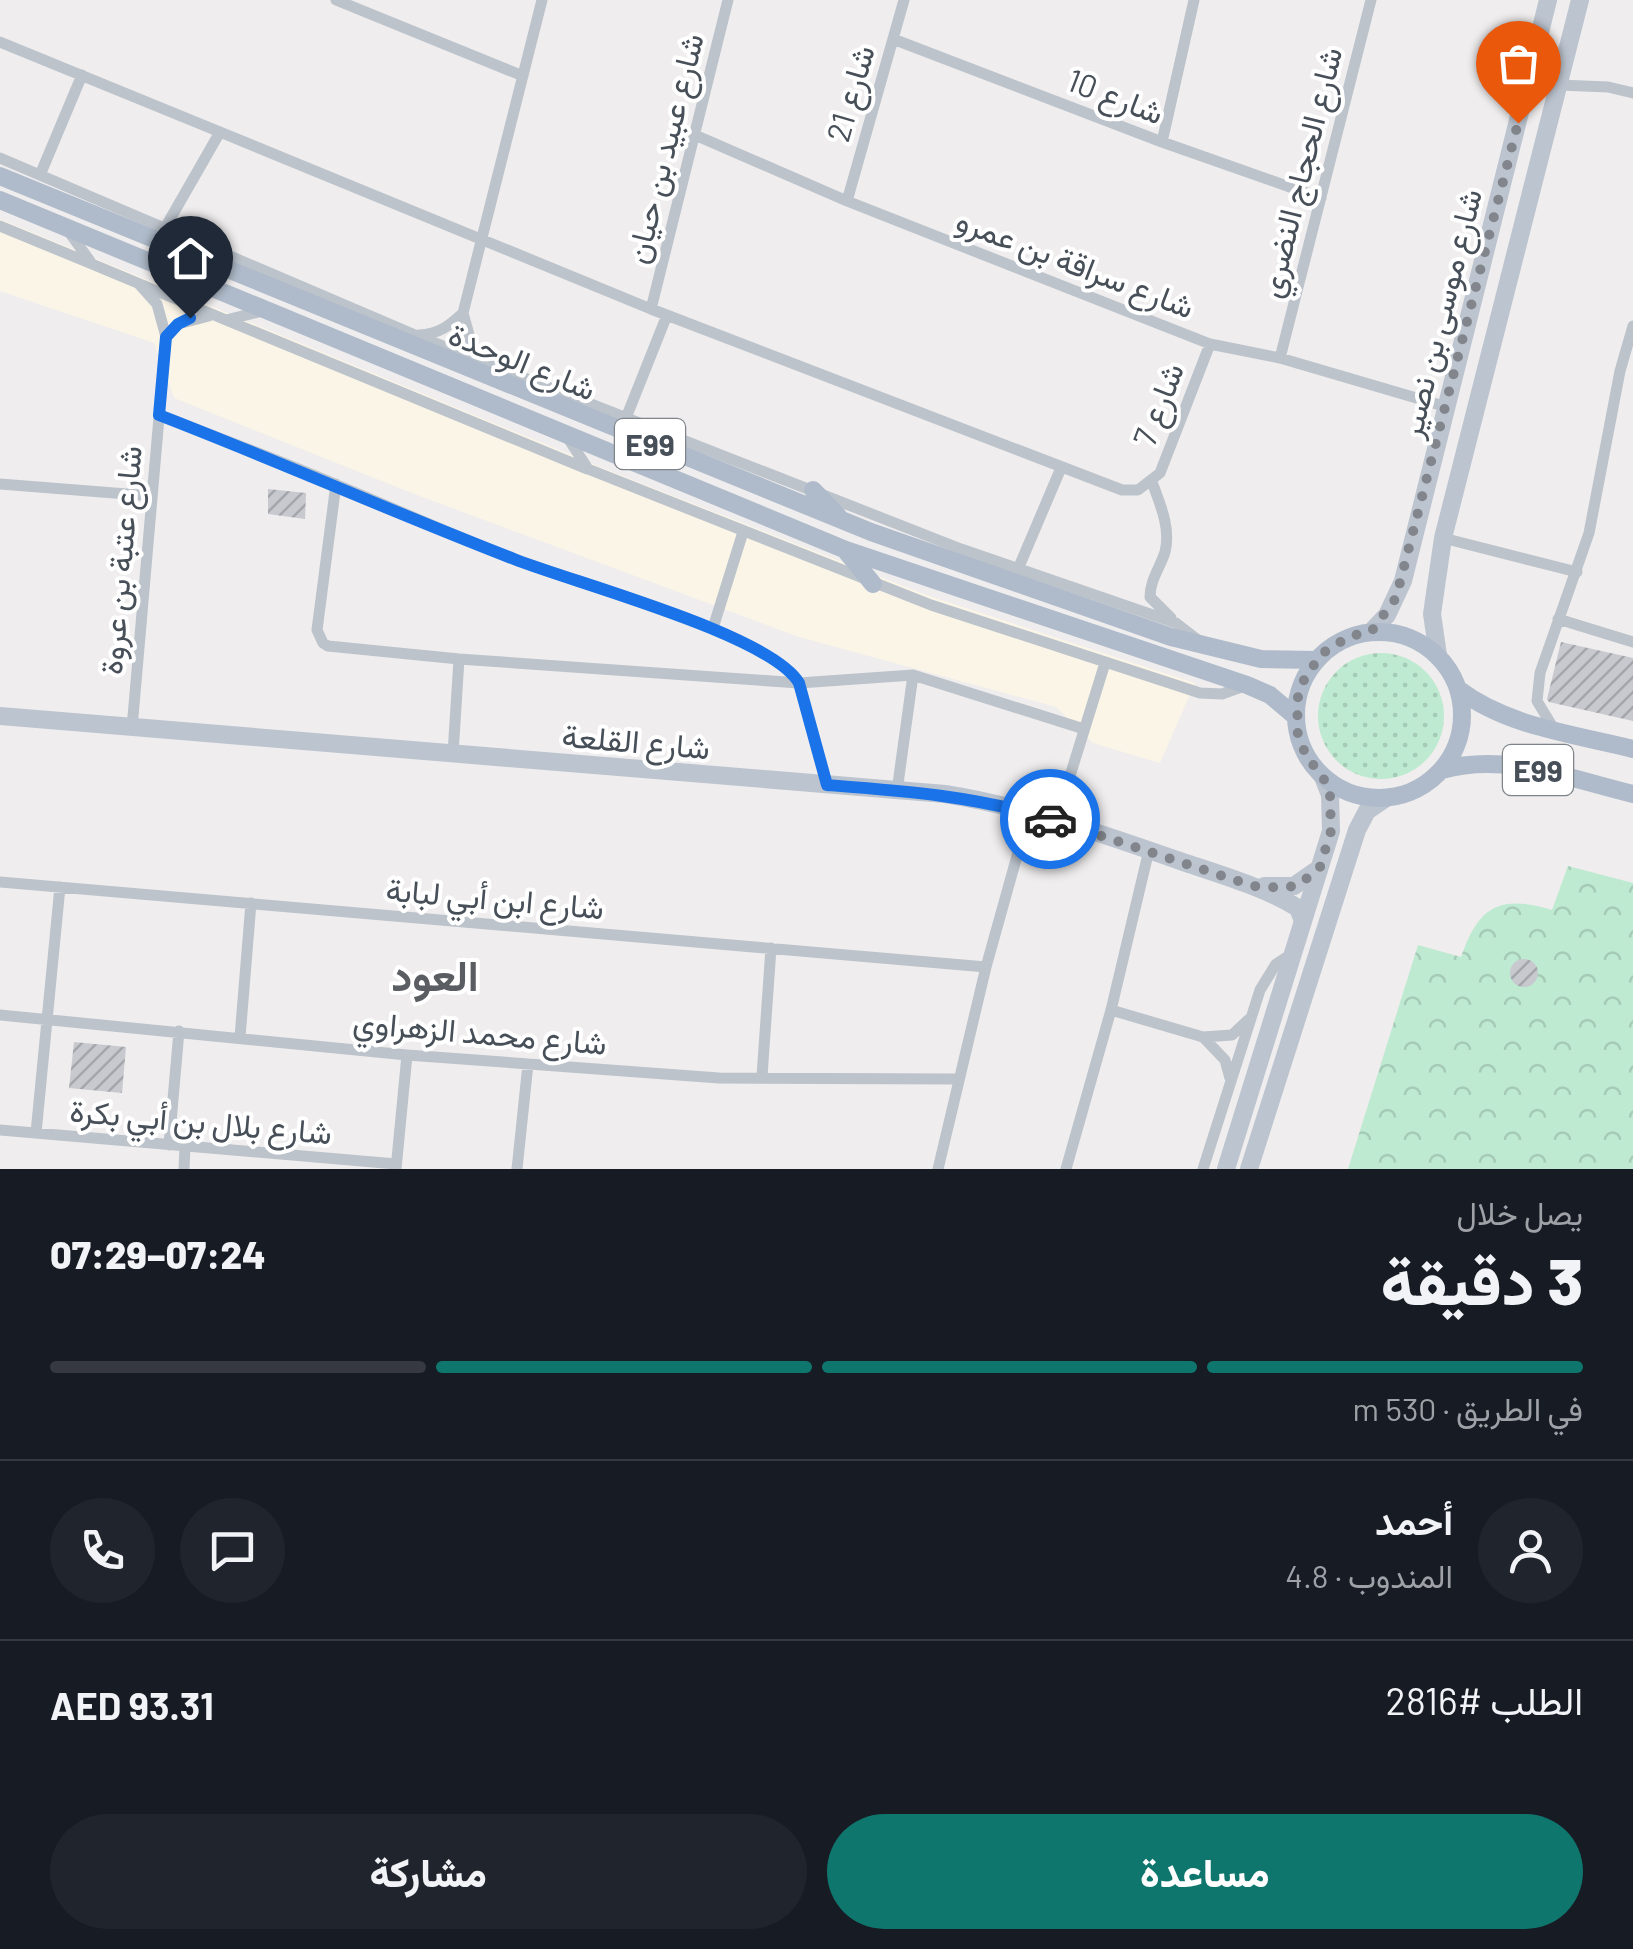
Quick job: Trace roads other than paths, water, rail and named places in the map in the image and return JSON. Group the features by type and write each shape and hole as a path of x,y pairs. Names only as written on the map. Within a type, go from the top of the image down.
{"main road":[{"name":"شارع الوحدة","path":"0,176 304,295 842,520 1210,648 1260,659 1316,660"},
{"name":"شارع الوحدة","path":"0,200 846,550 1247,685 1270,695 1296,718"},
{"path":"813,490 842,520"},
{"path":"846,550 872,584"},
{"path":"1371,632 1407,636 1438,655 1458,689 1460,732 1442,770 1416,790 1386,798 1352,794 1323,777 1306,756 1296,718 1301,687 1316,660 1340,641 1371,632"},
{"name":"E99","path":"1458,689 1502,715 1633,749"},
{"name":"E99","path":"1442,770 1501,762 1633,794"}],"street":[{"path":"336,0 360,5 523,76"},
{"path":"414,335 448,328 463,313 542,0"},
{"name":"شارع عبيد بن حيان","path":"651,309 728,0"},
{"name":"شارع 21","path":"846,201 904,0"},
{"path":"1162,142 1194,0"},
{"name":"شارع الحجاج النضري","path":"1280,358 1371,0"},
{"name":"شارع موسى بن نصير","path":"1371,632 1387,614 1403,581 1548,0"},
{"name":"شارع موسى بن نصير","path":"1438,655 1432,614 1444,538 1580,0"},
{"name":"شارع 10","path":"893,38 1162,142 1321,198"},
{"path":"0,42 651,309 1061,468 1122,490 1138,490 1152,482 1167,536 1150,597 1210,648"},
{"path":"1535,52 1527,102 1530,117 1545,116 1559,85 1608,87 1633,93"},
{"path":"40,175 82,75"},
{"path":"165,228 220,132"},
{"name":"شارع سراقة بن عمرو","path":"695,135 846,201 1210,344 1280,358 1447,407"},
{"path":"0,158 165,228 304,295 485,360 1018,568 1176,623"},
{"path":"65,225 92,264"},
{"path":"0,226 872,584 1200,693 1222,694 1247,685"},
{"name":"شارع عتبة بن عروة","path":"132,728 166,337 157,304 138,284"},
{"path":"166,337 190,318 265,311"},
{"path":"463,313 474,349 485,360"},
{"path":"626,418 667,314"},
{"path":"1554,729 1537,701 1540,672 1577,572 1633,326"},
{"name":"شارع 7","path":"1152,482 1160,472 1210,344"},
{"path":"159,415 515,560 712,628 776,660 799,683 827,785"},
{"path":"566,435 588,469"},
{"path":"1018,568 1061,468"},
{"path":"0,484 152,496"},
{"path":"336,484 316,630 328,646 799,683 912,675 1084,730"},
{"path":"712,628 743,532"},
{"path":"1444,538 1577,572"},
{"path":"1558,618 1633,642"},
{"path":"453,754 458,659"},
{"path":"1056,821 1105,663"},
{"path":"897,791 912,675"},
{"name":"شارع القلعة","path":"0,716 982,800 1253,886 1298,908 1303,921"},
{"path":"1226,1169 1331,831 1330,795 1323,777"},
{"path":"1249,1169 1352,846 1366,811 1386,798"},
{"path":"938,1169 957,1078 1029,813"},
{"path":"1066,1169 1111,1010 1149,850"},
{"name":"شارع القلعة","path":"1253,886 1294,886 1320,867"},
{"name":"شارع ابن أبي لبابة","path":"0,882 986,967"},
{"path":"36,1134 60,887"},
{"path":"240,1037 250,903"},
{"path":"762,1076 771,948"},
{"path":"1204,1169 1268,975 1293,952"},
{"path":"1111,1010 1204,1037 1232,1035 1252,1018"},
{"name":"شارع محمد الزهراوي","path":"0,1015 407,1056 719,1078 957,1078"},
{"path":"169,1145 178,1031"},
{"path":"1204,1037 1225,1060 1230,1086"},
{"path":"396,1166 407,1056"},
{"path":"517,1169 528,1064"},
{"name":"شارع بلال بن أبي بكرة","path":"0,1130 396,1166"},
{"path":"184,1169 185,1146"}],"district":[{"name":"العود","path":"435,974"}]}
